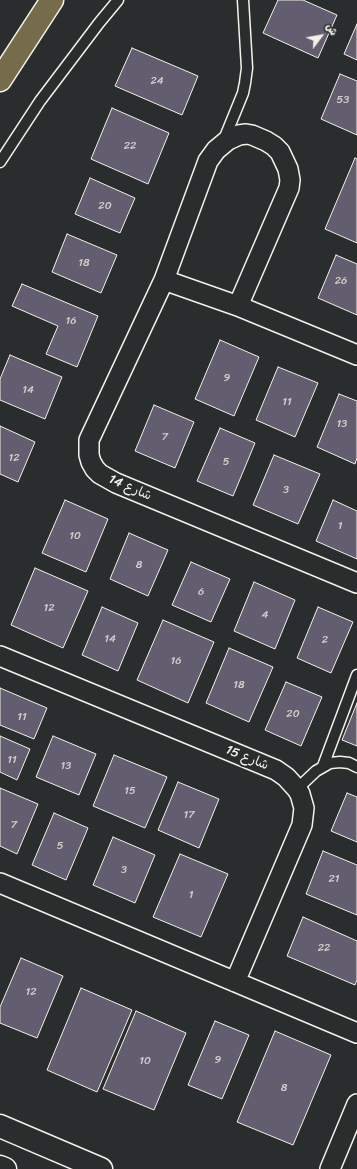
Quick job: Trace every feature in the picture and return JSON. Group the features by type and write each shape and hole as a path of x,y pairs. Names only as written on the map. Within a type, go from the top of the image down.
{"highway":[{"path":"0,80 52,0"}],"street":[{"name":"شارع 14","path":"238,306 289,188 290,180 288,169 280,152 266,141 246,134 233,137 222,144 208,161 164,280 89,440 89,455 95,469 100,474 116,483 357,583"},
{"path":"164,280 238,306 357,354"},
{"name":"شارع 15","path":"0,656 276,770 286,777 297,789 304,808 302,825 235,982"},
{"path":"0,883 357,1033"},
{"path":"330,1169 357,1104"},
{"path":"0,1126 101,1169"},
{"path":"0,1167 5,1169"}],"lane":[{"path":"0,162 40,101 118,0"},
{"path":"222,144 245,83 247,68 243,0"},
{"path":"323,766 357,675"},
{"path":"297,789 323,766 330,763 340,762 357,766"}],"building":[{"path":"278,0 303,0 337,15 318,58 263,33"},
{"path":"357,24 357,60 344,54"},
{"path":"132,48 198,76 182,115 115,86"},
{"path":"340,74 357,81 357,135 321,119"},
{"path":"112,108 169,133 148,184 91,159"},
{"path":"355,158 357,159 357,243 325,229"},
{"path":"90,178 135,198 120,233 75,214"},
{"path":"67,234 117,255 101,293 52,272"},
{"path":"336,255 357,264 357,315 318,298"},
{"path":"22,284 98,316 77,367 46,354 58,326 12,306"},
{"path":"220,340 259,357 234,416 195,399"},
{"path":"10,355 62,377 45,419 0,400 0,379"},
{"path":"278,367 318,383 295,437 256,420"},
{"path":"339,394 357,401 357,458 355,464 317,447"},
{"path":"154,405 194,422 175,468 135,451"},
{"path":"0,426 35,442 18,482 0,474"},
{"path":"220,428 255,443 233,496 197,481"},
{"path":"274,455 320,474 298,524 253,505"},
{"path":"65,500 108,519 86,572 42,553"},
{"path":"333,500 357,511 357,559 316,541"},
{"path":"129,533 168,550 148,596 110,579"},
{"path":"191,562 230,579 211,622 172,605"},
{"path":"35,568 88,591 63,648 11,625"},
{"path":"254,582 295,600 275,649 234,631"},
{"path":"102,607 138,623 118,671 82,655"},
{"path":"318,607 353,622 331,673 297,658"},
{"path":"163,620 214,642 188,703 137,680"},
{"path":"229,648 273,667 249,722 206,703"},
{"path":"286,682 322,697 301,746 265,730"},
{"path":"0,688 47,708 34,739 0,725"},
{"path":"357,703 357,746 342,740"},
{"path":"0,736 30,749 17,780 0,772"},
{"path":"53,736 96,754 79,795 36,777"},
{"path":"114,755 167,777 145,828 93,806"},
{"path":"178,782 219,799 199,848 158,830"},
{"path":"0,788 38,804 17,854 0,846"},
{"path":"347,793 357,797 357,842 331,831"},
{"path":"54,813 88,828 66,880 32,865"},
{"path":"113,837 155,855 135,903 93,885"},
{"path":"323,851 357,865 357,915 306,894"},
{"path":"180,854 228,874 201,937 153,917"},
{"path":"303,917 357,941 357,980 355,985 287,956"},
{"path":"21,958 63,976 37,1038 0,1023 0,1007"},
{"path":"81,988 132,1010 97,1092 47,1070"},
{"path":"136,1011 186,1033 154,1110 103,1089"},
{"path":"215,1021 249,1035 222,1099 188,1085"},
{"path":"275,1031 331,1055 293,1145 237,1122"}]}
